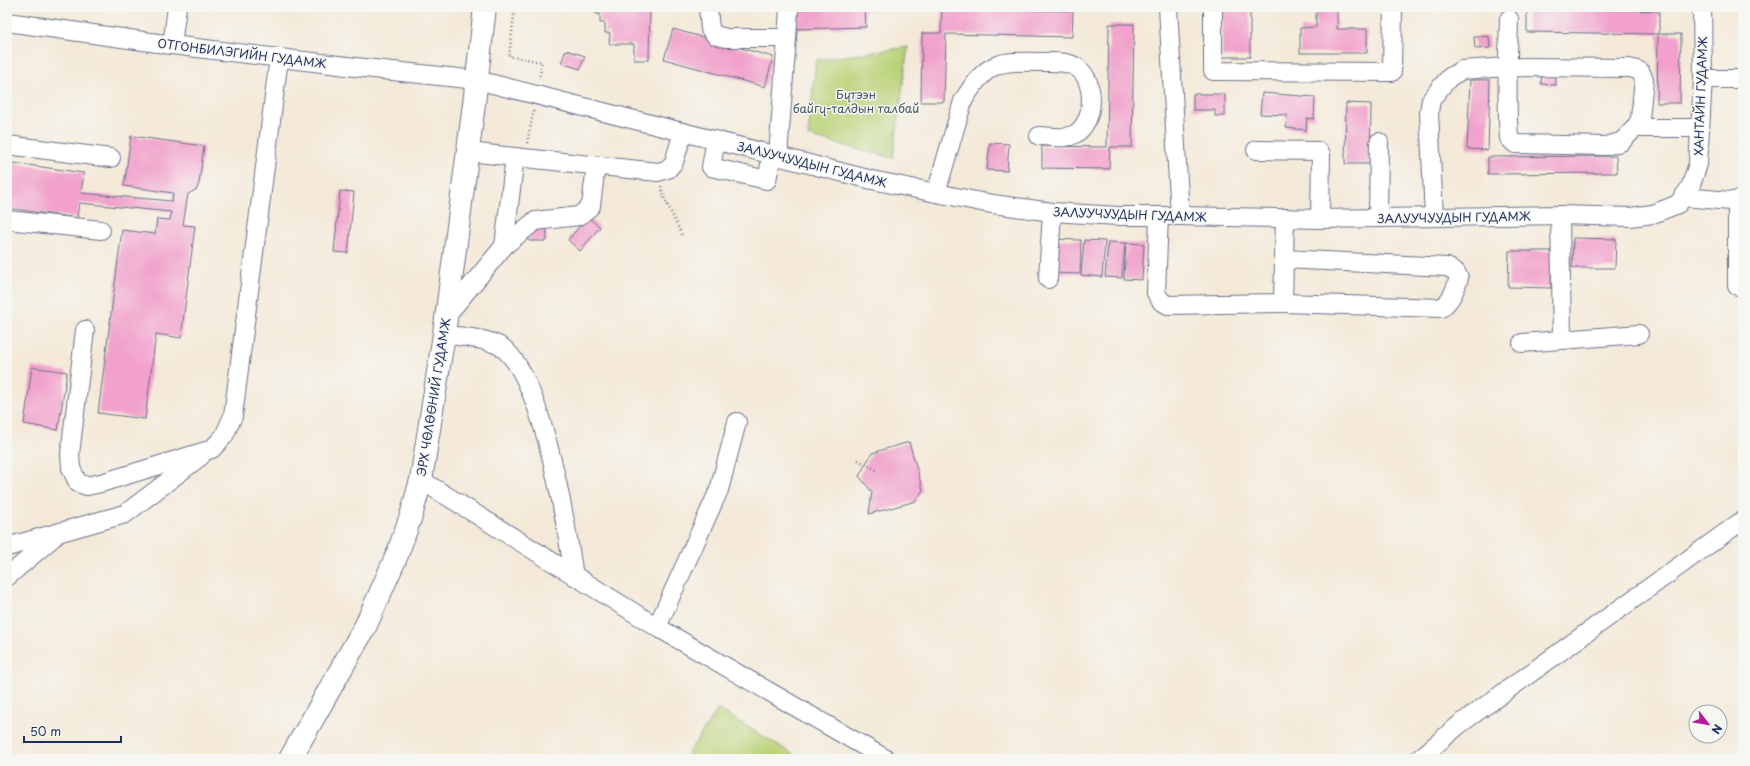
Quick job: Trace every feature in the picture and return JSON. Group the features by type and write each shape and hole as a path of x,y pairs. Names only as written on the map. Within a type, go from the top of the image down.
{"main road":[{"name":"ЭРХ ЧӨЛӨӨНИЙ ГУДАМЖ","path":"290,759 366,625 397,554 411,516 421,480 445,325 468,152 485,7"}],"street":[{"path":"172,45 177,7"},
{"path":"708,7 710,29 715,35 726,38 787,38"},
{"path":"1168,7 1180,216"},
{"path":"1213,7 1212,71 1392,72 1393,7"},
{"name":"ХАНТАЙН ГУДАМЖ","path":"1680,201 1690,188 1698,164 1703,79 1702,7"},
{"path":"716,140 711,167 767,180 775,155 790,8"},
{"path":"1434,217 1429,112 1431,100 1450,78 1462,70 1508,67 1630,68 1640,71 1644,79 1640,119 1635,128 1621,142 1605,146 1515,144 1509,138 1508,67 1508,19"},
{"name":"ОТГОНБИЛЭГИЙН ГУДАМЖ","path":"7,22 172,45 477,80"},
{"path":"7,548 125,514 212,449 224,436 233,416 279,58"},
{"path":"936,193 963,101 970,88 988,70 1009,61 1064,63 1072,65 1083,73 1090,92 1090,114 1085,126 1070,136 1039,136"},
{"path":"1703,79 1743,79"},
{"name":"ЗАЛУУЧУУДЫН ГУДАМЖ","path":"477,80 872,180 986,204 1052,212 1118,216 1320,219 1560,215 1630,217 1653,214 1680,201"},
{"path":"1635,128 1700,128"},
{"path":"468,152 658,172 668,169 674,162 683,132"},
{"path":"1378,218 1380,142"},
{"path":"7,145 111,158"},
{"path":"1256,150 1318,151 1321,154 1320,219"},
{"path":"504,246 515,157"},
{"path":"574,576 566,526 544,432 527,384 512,357 501,347 445,325 504,246 535,221 579,216 590,206 596,165"},
{"path":"1680,201 1740,201 1737,286"},
{"path":"1048,279 1052,212"},
{"path":"1560,215 1562,340"},
{"path":"1159,216 1156,293 1161,301 1168,305 1283,303 1441,308 1447,304 1454,294 1459,278 1456,272 1447,267 1284,259"},
{"path":"1283,303 1285,218"},
{"path":"7,220 101,230"},
{"path":"85,330 70,454 70,468 78,483 87,486 100,483 212,449"},
{"path":"1522,343 1639,334"},
{"path":"657,627 719,490 737,422"},
{"path":"421,480 657,627 886,759"},
{"path":"1419,759 1460,724 1743,520"},
{"path":"7,577 60,532"}],"path":[{"path":"664,197 682,235"},
{"path":"858,460 878,471"}],"green space":[{"name":"Бүтээн байгү-талдын талбай","path":"908,47 893,158 808,136 816,60"},
{"path":"718,709 801,759 684,759"}],"building":[{"path":"323,7 341,7 340,10"},
{"path":"596,7 650,7 649,60 634,60 634,44 609,44 610,33 605,33 605,23 600,23 600,14 596,14"},
{"path":"740,7 740,8 728,8"},
{"path":"888,7 888,9 865,10 866,27 797,29 797,9"},
{"path":"1222,7 1250,7 1250,57 1222,57"},
{"path":"1316,7 1337,7 1337,29 1367,29 1367,53 1300,53 1300,28 1316,27"},
{"path":"942,8 1073,11 1072,37 946,34 944,102 921,102 922,33 941,33"},
{"path":"1527,8 1659,11 1659,34 1681,34 1680,103 1657,103 1658,34 1527,32"},
{"path":"1109,24 1134,24 1132,147 1110,147 1109,169 1042,168 1042,146 1107,147"},
{"path":"673,29 773,57 765,87 664,59"},
{"path":"1489,36 1490,48 1475,49 1474,37"},
{"path":"566,50 585,56 580,69 561,63"},
{"path":"1542,70 1556,71 1556,85 1541,84"},
{"path":"1470,80 1490,80 1488,150 1467,149"},
{"path":"1262,93 1315,97 1314,119 1307,118 1306,130 1286,128 1287,115 1260,114"},
{"path":"1193,94 1225,94 1225,116 1215,116 1215,110 1193,110"},
{"path":"1346,103 1371,104 1370,164 1345,164"},
{"path":"131,136 204,146 199,183 197,189 188,194 183,225 195,226 181,338 156,334 145,419 98,413 122,230 155,234 157,219 170,220 171,212 79,203 77,218 7,208 7,162 84,173 81,193 172,201 173,193 124,186"},
{"path":"990,143 1009,144 1007,171 987,170"},
{"path":"1616,156 1617,173 1488,174 1488,157"},
{"path":"340,191 354,192 348,253 334,252"},
{"path":"528,213 546,213 547,241 529,241"},
{"path":"590,219 600,227 580,251 568,240 584,221"},
{"path":"1573,238 1616,239 1615,268 1572,268"},
{"path":"1053,239 1081,240 1080,274 1052,273"},
{"path":"1084,240 1105,241 1102,277 1081,275"},
{"path":"1108,242 1125,243 1122,278 1105,277"},
{"path":"1126,243 1144,244 1142,280 1124,279"},
{"path":"1509,251 1552,251 1551,288 1508,287"},
{"path":"32,367 67,372 58,430 24,424"},
{"path":"909,442 923,490 916,501 869,514 872,492 859,476 872,453"}]}
